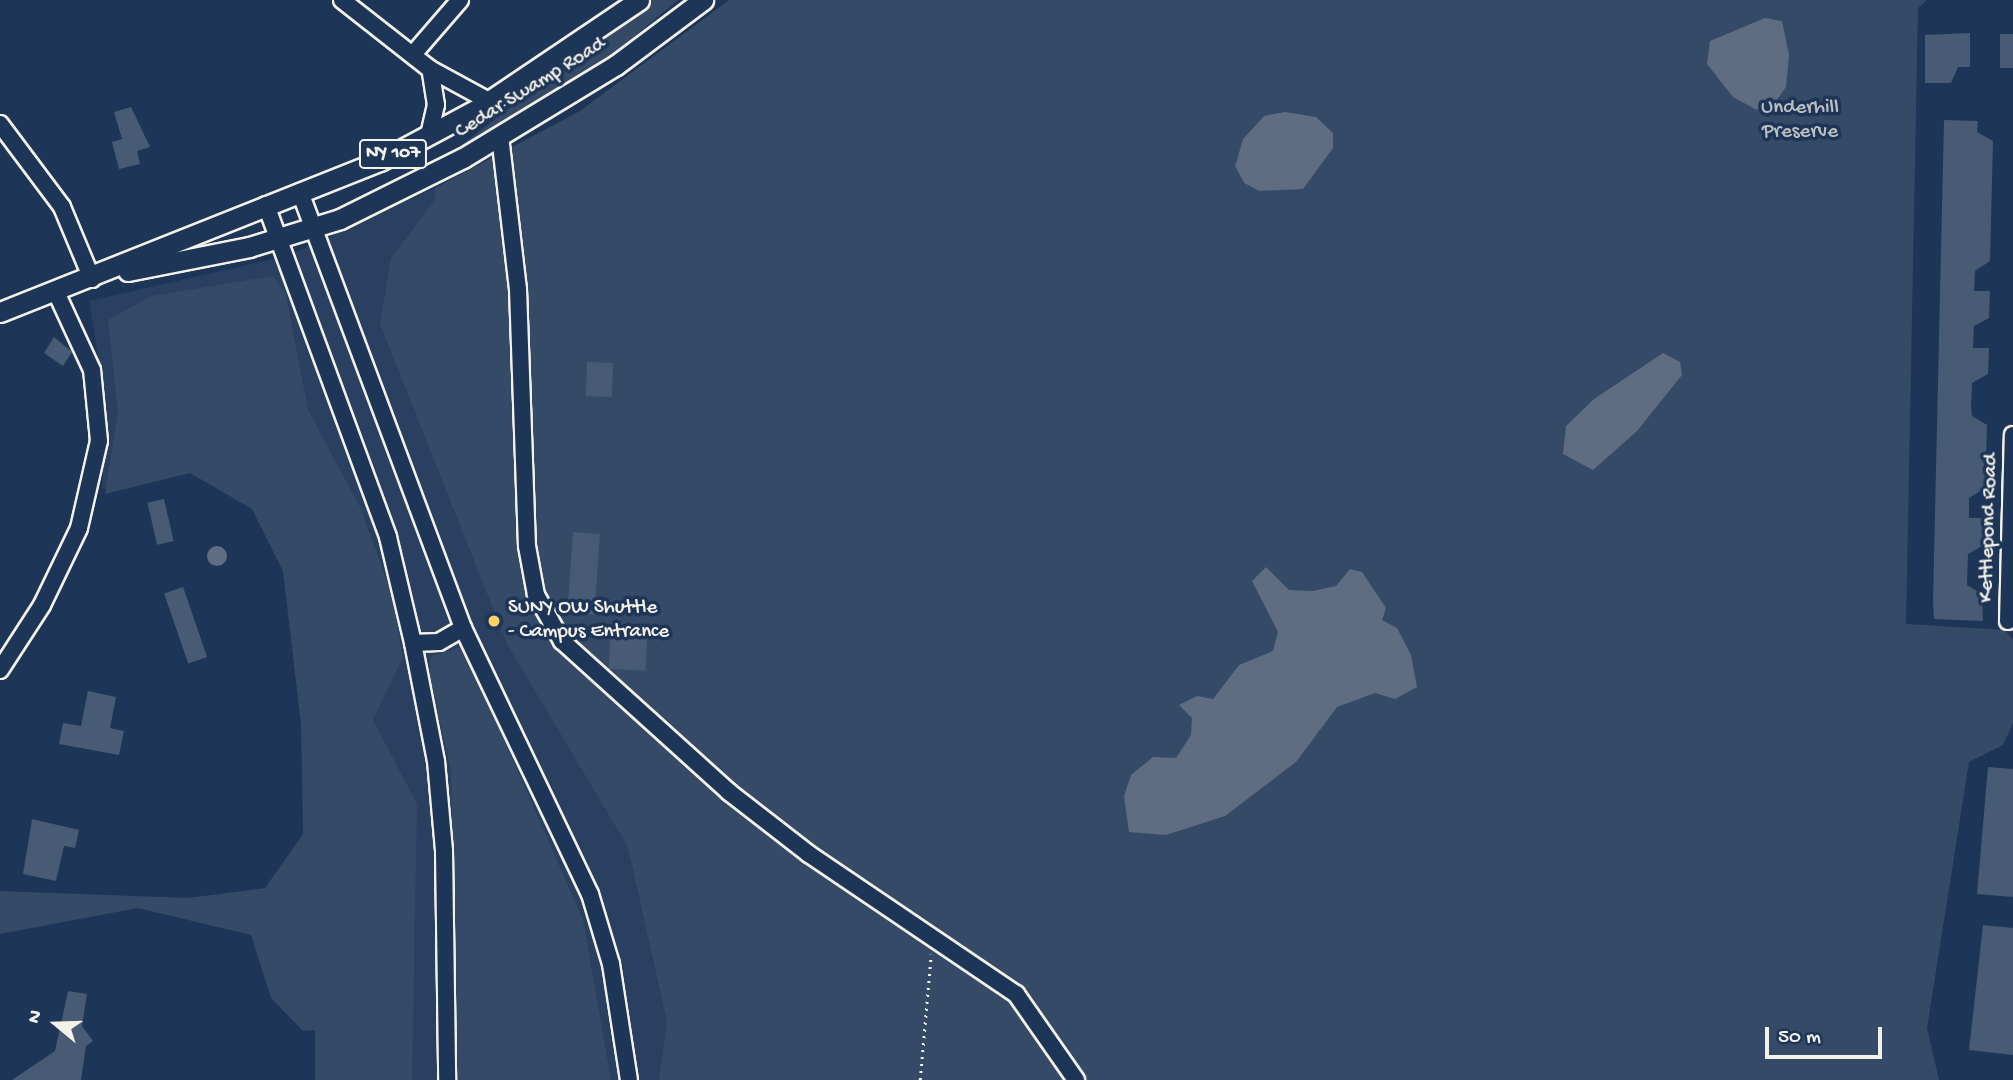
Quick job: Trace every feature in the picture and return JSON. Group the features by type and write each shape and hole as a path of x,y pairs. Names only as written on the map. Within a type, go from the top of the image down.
{"main road":[{"name":"Cedar Swamp Road","path":"0,312 92,279 429,135 489,102 639,0"},
{"name":"Cedar Swamp Road","path":"92,279 280,238 313,227 500,135 616,65 703,0"}],"street":[{"path":"342,0 415,52 430,69 489,102"},
{"path":"415,52 460,0"},
{"path":"429,135 436,105 430,69"},
{"path":"0,124 62,207 92,279"},
{"path":"500,135 518,289 527,546 536,595 562,641 729,792 809,855 932,934 1016,994 1076,1080"},
{"path":"300,192 463,628 590,894 611,964 629,1080"},
{"path":"266,205 388,537 414,643 436,761 444,851 447,1080"},
{"path":"0,670 42,605 79,527 99,441 92,370 56,292"},
{"name":"Kettlepond Road","path":"2008,621 2012,567 2013,435"},
{"path":"414,643 439,642 463,628"}],"path":[{"path":"920,1080 932,934"}],"shaded area":[{"path":"1765,18 1782,21 1789,55 1786,87 1774,104 1757,110 1733,97 1707,64 1710,41"},
{"path":"1285,112 1316,117 1333,133 1333,148 1303,189 1259,191 1244,183 1235,166 1243,139 1264,116"},
{"path":"435,188 443,312 662,768 716,1080 326,1080 325,547 184,466 102,489 107,411 89,301 287,256"},
{"path":"1663,353 1680,362 1682,375 1637,431 1593,470 1563,454 1566,426 1594,399"},
{"path":"213,546 221,546 227,556 221,566 213,566 207,560 207,552"},
{"path":"1266,567 1289,590 1313,591 1336,586 1350,569 1362,572 1386,608 1382,620 1397,628 1411,655 1417,687 1395,699 1375,693 1337,707 1296,762 1225,816 1166,835 1129,832 1124,796 1131,775 1153,757 1176,758 1191,735 1192,718 1179,705 1197,696 1213,699 1239,665 1273,651 1278,632 1252,581"}],"green space":[{"path":"651,0 678,0 599,66 452,152"},
{"name":"Underhill Preserve","path":"729,0 1927,0 1918,8 1906,624 2005,630 2013,640 2013,723 2003,745 1969,762 1927,1028 1939,1080 659,1080 667,1022 628,847 508,646 380,324 391,258 435,199 435,188 580,111","holes":["1264,116 1307,180 1303,188 1259,191 1244,183 1235,165 1243,140"]},
{"path":"273,276 286,295 308,410 360,507 391,592 403,657 373,720 417,804 412,1080 315,1080 315,1030 303,1031 271,998 251,935 138,908 0,934 0,891 188,898 265,888 303,834 301,724 283,571 252,509 190,473 105,494 118,412 108,320 152,296"},
{"path":"463,646 583,920 611,1080 458,1080 451,769 429,674 431,657"}],"building":[{"path":"1970,33 1970,67 1958,67 1951,83 1925,83 1925,35"},
{"path":"2000,34 2013,34 2013,68 2000,68"},
{"path":"131,107 150,147 137,151 140,164 119,169 112,142 122,139 114,112"},
{"path":"1944,120 1978,121 1977,132 1993,141 1990,261 1975,271 1974,291 1990,291 1989,318 1974,326 1973,348 1989,348 1988,374 1972,383 1971,405 1972,416 1987,425 1985,488 1969,498 1969,518 1985,518 1985,532 1984,545 1968,554 1967,585 1982,594 1983,621 1934,619"},
{"path":"54,337 72,352 63,366 44,353"},
{"path":"587,362 613,363 612,397 586,396"},
{"path":"164,499 174,541 157,545 147,503"},
{"path":"573,532 600,534 594,615 567,613"},
{"path":"183,587 207,657 188,663 164,594"},
{"path":"611,623 648,625 646,671 609,669"},
{"path":"88,691 116,697 110,728 124,731 119,755 59,744 63,723 81,726"},
{"path":"1988,767 2013,769 2013,897 1977,894"},
{"path":"32,819 79,830 75,848 64,846 56,881 23,874"},
{"path":"1983,925 2013,928 2013,1055 1969,1050"},
{"path":"68,991 87,994 82,1026 93,1041 86,1046 81,1080 12,1080 55,1051"}],"place":[{"name":"SUNY OW Shuttle - Campus Entrance","path":"494,621"}]}
